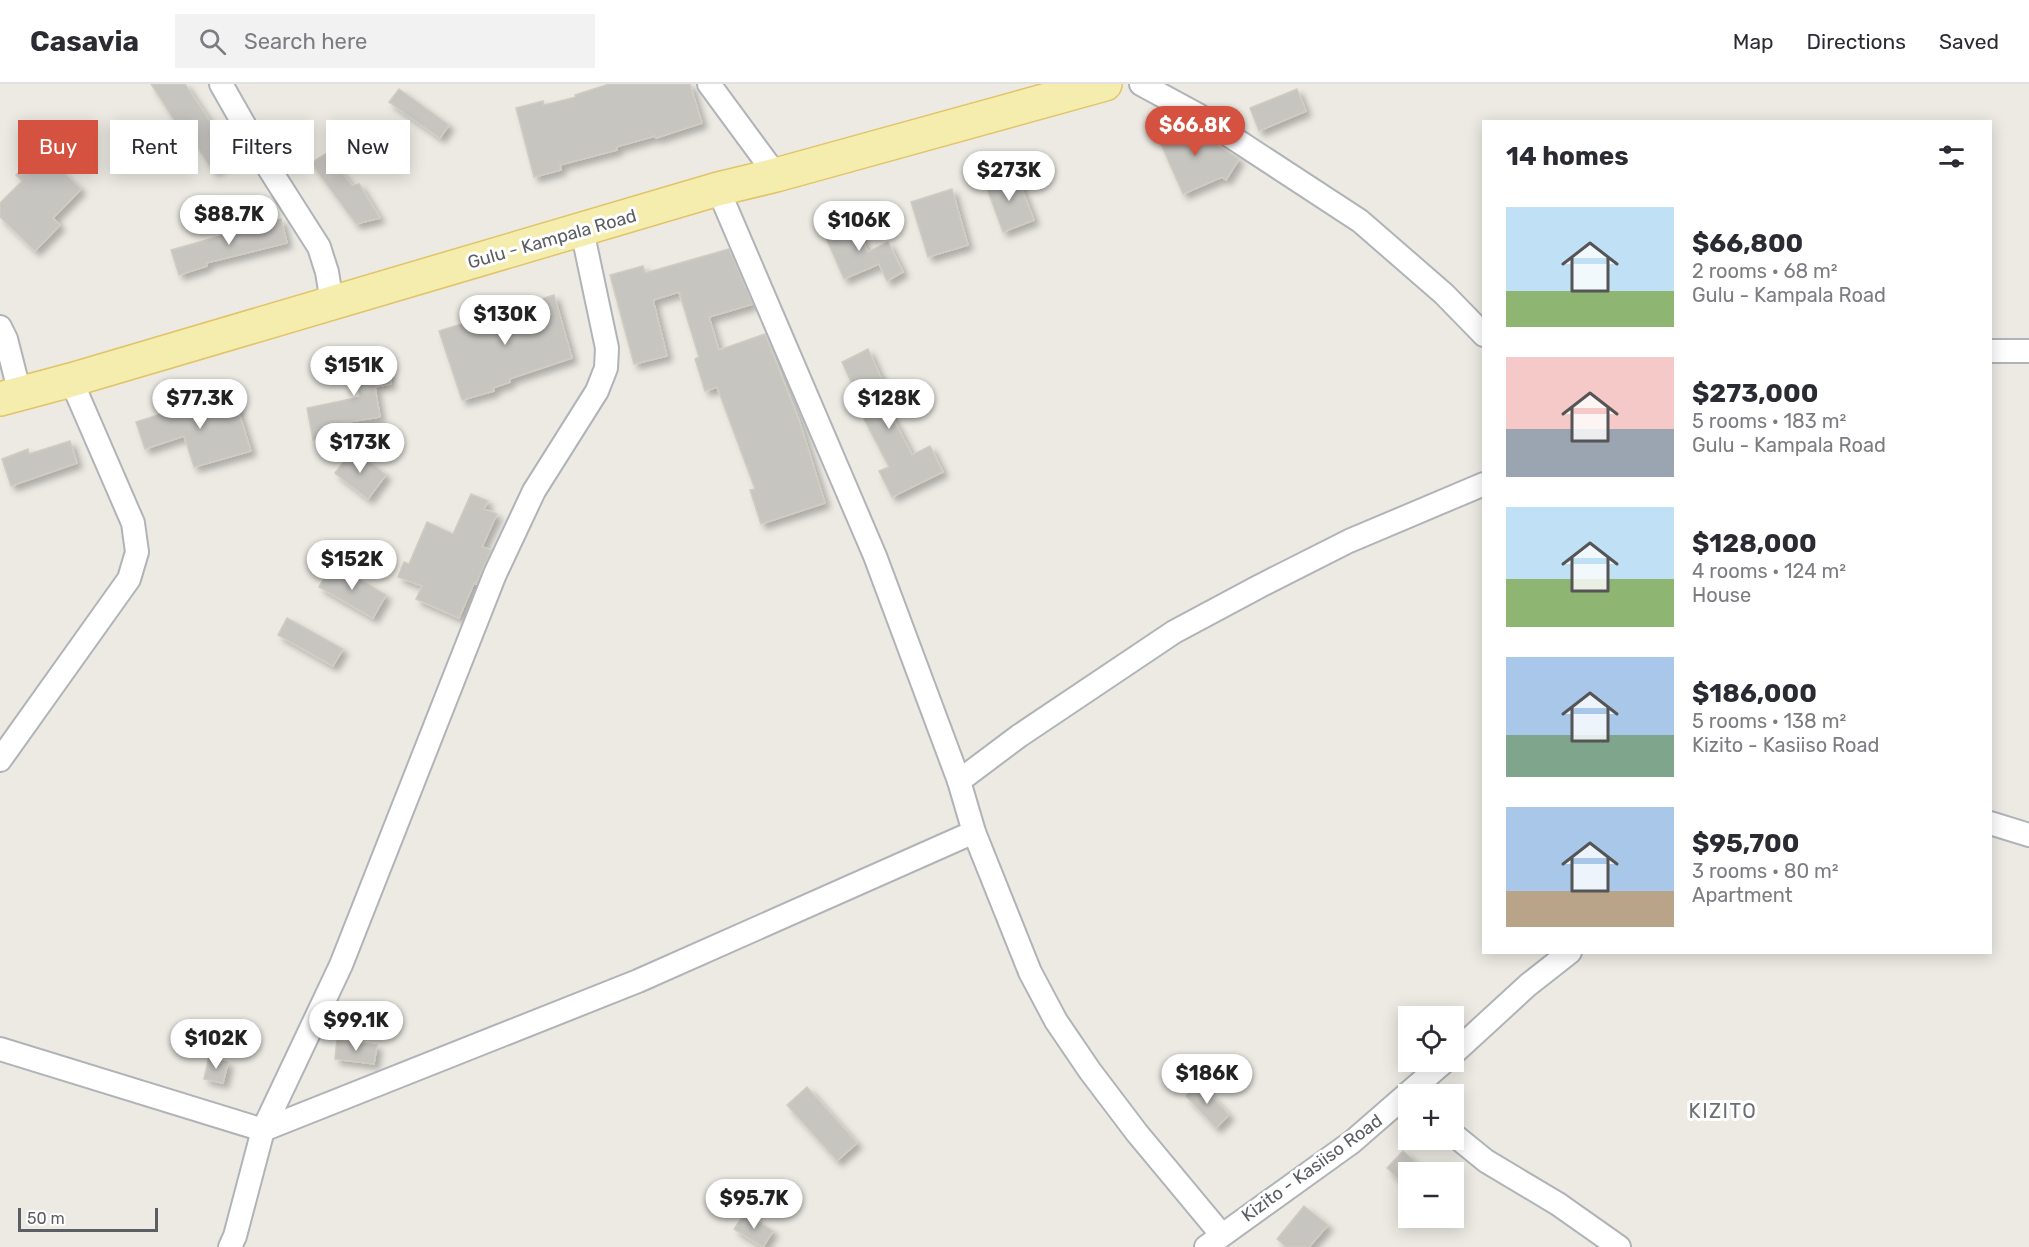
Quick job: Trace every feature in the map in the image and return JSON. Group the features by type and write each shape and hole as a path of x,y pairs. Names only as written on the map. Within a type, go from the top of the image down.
{"main road":[{"name":"Gulu - Kampala Road","path":"10,396 718,189 776,175 1023,95 1105,84"}],"street":[{"path":"220,84 270,170 319,247 327,272 332,303"},
{"path":"709,84 776,175"},
{"path":"1141,84 1198,115 1360,221 1444,294 1482,333"},
{"path":"718,189 875,556 958,781 974,832 1030,972 1056,1021 1090,1071 1214,1241"},
{"path":"230,1247 235,1236 263,1130 341,965 512,535 534,491 597,392 606,368 606,348 582,230"},
{"path":"0,327 6,339 10,396"},
{"path":"1992,351 2029,351"},
{"path":"0,760 129,579 137,552 133,523 71,380"},
{"path":"958,781 1019,736 1174,632 1350,541 1482,485"},
{"path":"1992,824 2029,836"},
{"path":"0,1049 263,1130 638,981 974,832"},
{"path":"1464,1044 1528,985 1567,954"},
{"name":"Kizito - Kasiiso Road","path":"1420,1084 1433,1072"},
{"name":"Kizito - Kasiiso Road","path":"1214,1241 1352,1142 1398,1104"},
{"path":"1464,1142 1486,1161 1558,1204 1619,1247"}],"building":[{"path":"151,84 185,84 210,121 210,166 198,148 198,120 174,120"},
{"path":"609,84 690,84 702,123 560,165 561,170 534,177 516,108 543,101 544,105 576,97 575,95"},
{"path":"399,89 449,125 440,138 389,102"},
{"path":"1297,89 1306,111 1259,131 1250,108"},
{"path":"1182,122 1239,159 1226,180 1222,177 1183,194 1156,133"},
{"path":"326,154 326,174 343,174 352,186 359,184 380,218 356,224 314,167 314,161"},
{"path":"1015,172 1034,220 1003,232 985,183"},
{"path":"18,173 65,174 81,189 53,218 60,225 35,251 0,217 0,203 22,181 16,175"},
{"path":"952,189 968,245 928,257 911,202"},
{"path":"853,218 868,252 888,242 903,272 887,281 879,264 844,279 823,231"},
{"path":"281,219 287,243 206,263 207,266 179,275 171,250"},
{"path":"729,249 753,304 709,317 719,350 765,334 800,423 825,503 761,524 750,490 755,489 717,387 705,391 695,359 699,357 679,292 653,300 667,356 634,364 610,275 643,266 645,273"},
{"path":"554,295 572,358 509,379 510,382 493,388 494,391 462,400 439,331"},
{"path":"868,349 882,380 875,383 912,455 930,446 943,472 892,497 879,471 889,467 863,417 866,415 842,362"},
{"path":"385,351 391,384 375,387 380,417 324,426 335,435 313,440 307,408 360,397 353,358"},
{"path":"233,394 251,451 194,467 184,436 145,449 136,422"},
{"path":"70,441 77,463 11,486 2,459 28,449 29,454"},
{"path":"353,449 386,475 368,499 335,473"},
{"path":"471,494 488,501 484,509 497,514 482,547 491,550 459,618 416,599 422,586 398,577 404,562 409,564 427,522 453,534"},
{"path":"332,563 386,595 373,618 319,587"},
{"path":"287,618 343,649 333,666 278,635"},
{"path":"337,1040 377,1045 374,1064 335,1059"},
{"path":"209,1057 228,1062 223,1083 204,1079"},
{"path":"1199,1082 1229,1115 1216,1128 1186,1096"},
{"path":"807,1087 857,1143 837,1161 787,1105"},
{"path":"1403,1151 1415,1162 1398,1162 1398,1178 1387,1168"},
{"path":"1304,1206 1328,1225 1309,1247 1286,1247 1277,1239"},
{"path":"745,1213 773,1231 763,1247 734,1229"}],"district":[{"name":"KIZITO","path":"1723,1111"}]}
